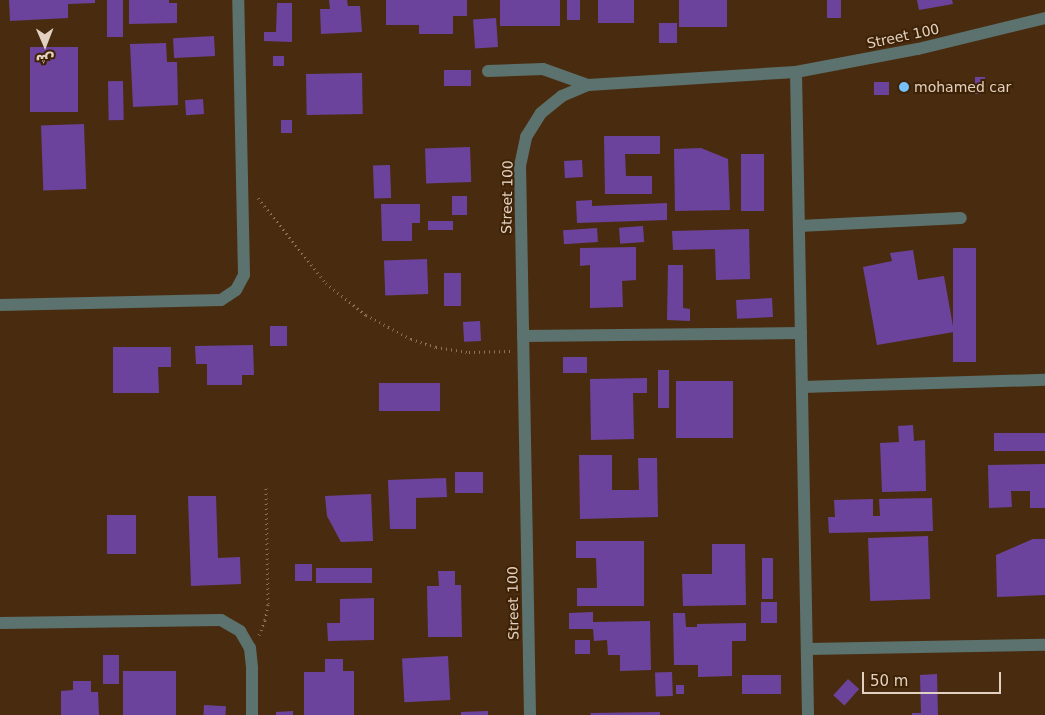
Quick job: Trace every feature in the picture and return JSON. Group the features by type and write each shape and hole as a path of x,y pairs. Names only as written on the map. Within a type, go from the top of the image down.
{"street":[{"path":"0,305 221,300 236,290 244,275 238,0"},
{"name":"Street 100","path":"530,715 520,166 526,137 540,114 562,96 588,85 796,72 918,49 1045,18"},
{"path":"488,71 543,69 588,85"},
{"path":"796,72 808,715"},
{"path":"799,226 961,218"},
{"path":"522,336 801,333"},
{"path":"802,387 1045,380"},
{"path":"0,623 221,620 240,631 250,648 252,715"},
{"path":"807,649 1045,644"}],"path":[{"path":"242,179 326,283 366,315 411,339 450,350 523,351"},
{"path":"250,648 265,620 268,604 266,487"}],"building":[{"path":"9,0 95,0 95,3 68,4 68,18 10,21"},
{"path":"107,0 123,0 123,37 107,37"},
{"path":"129,0 169,0 169,3 177,3 177,23 129,24"},
{"path":"329,0 347,0 348,6 360,6 362,32 321,34 320,9 330,9"},
{"path":"386,0 467,0 467,16 453,16 453,34 419,34 419,25 386,25"},
{"path":"500,0 560,0 560,26 500,26"},
{"path":"567,0 580,0 580,20 567,20"},
{"path":"598,0 634,0 634,23 598,23"},
{"path":"679,0 727,0 727,27 679,27"},
{"path":"827,0 841,0 841,18 827,18"},
{"path":"917,0 952,0 953,4 919,10"},
{"path":"277,3 292,3 292,42 264,41 264,32 276,32"},
{"path":"496,18 498,47 475,49 473,20"},
{"path":"659,23 677,23 677,43 659,43"},
{"path":"214,36 215,56 174,58 173,38"},
{"path":"166,43 167,62 177,62 178,105 133,107 130,44"},
{"path":"30,47 78,47 78,112 30,112"},
{"path":"273,56 284,56 284,66 273,66"},
{"path":"444,70 471,70 471,86 444,86"},
{"path":"362,73 363,114 307,115 306,74"},
{"path":"975,77 985,77 985,94 975,94"},
{"path":"108,81 123,81 124,120 109,120"},
{"path":"874,82 889,82 889,95 874,95"},
{"path":"203,99 204,114 186,115 185,100"},
{"path":"281,120 292,120 292,133 281,133"},
{"path":"84,124 86,189 43,190 41,126"},
{"path":"604,136 660,136 660,154 625,154 626,176 652,176 652,194 605,194"},
{"path":"470,147 471,182 426,184 425,149"},
{"path":"701,148 728,159 730,210 675,211 674,149"},
{"path":"741,154 764,154 764,211 741,211"},
{"path":"582,160 583,177 565,178 564,161"},
{"path":"390,165 391,198 374,199 373,166"},
{"path":"452,196 467,196 467,215 452,215"},
{"path":"592,200 592,206 667,203 667,220 577,223 576,201"},
{"path":"381,204 420,204 420,223 412,223 412,241 382,241"},
{"path":"428,221 453,221 453,230 428,230"},
{"path":"643,226 644,242 620,244 619,228"},
{"path":"597,228 598,242 564,244 563,230"},
{"path":"749,229 750,279 716,280 715,249 673,250 672,231"},
{"path":"636,247 636,280 622,281 623,307 590,308 590,265 580,266 580,248"},
{"path":"953,248 976,248 976,362 953,362"},
{"path":"913,250 918,280 944,276 954,332 877,345 863,267 892,261 890,253"},
{"path":"427,259 428,294 385,295 384,261"},
{"path":"668,265 683,265 683,308 690,309 690,321 667,320"},
{"path":"444,273 461,273 461,306 444,306"},
{"path":"772,298 773,317 737,319 736,300"},
{"path":"480,321 481,341 464,342 463,322"},
{"path":"270,326 287,326 287,346 270,346"},
{"path":"253,345 254,375 242,375 242,385 207,385 207,364 196,364 195,346"},
{"path":"113,347 171,347 171,367 158,367 159,393 113,393"},
{"path":"563,357 587,357 587,373 563,373"},
{"path":"658,370 669,370 669,408 658,408"},
{"path":"647,378 647,393 633,393 634,439 591,440 590,379"},
{"path":"676,381 733,381 733,438 676,438"},
{"path":"379,383 440,383 440,411 379,411"},
{"path":"913,425 914,441 925,440 926,491 882,492 880,443 899,442 898,426"},
{"path":"994,433 1045,433 1045,451 994,451"},
{"path":"579,455 612,455 612,490 639,490 638,458 657,458 658,517 580,519"},
{"path":"1045,464 1045,508 1030,508 1030,491 1011,491 1012,507 989,508 988,465"},
{"path":"455,472 483,472 483,493 455,493"},
{"path":"446,478 447,497 416,498 416,529 390,529 388,480"},
{"path":"371,494 373,541 341,542 327,516 325,496"},
{"path":"188,496 216,496 218,558 240,557 241,584 191,586"},
{"path":"932,498 933,531 829,533 828,517 835,517 834,500 873,499 873,516 880,516 879,499"},
{"path":"107,515 136,515 136,554 107,554"},
{"path":"928,536 930,599 870,601 868,538"},
{"path":"1033,539 1045,539 1045,595 997,597 996,555"},
{"path":"576,541 644,541 644,606 577,606 577,588 597,588 596,558 576,558"},
{"path":"712,544 745,544 746,605 683,606 682,574 712,574"},
{"path":"762,558 773,558 773,599 762,599"},
{"path":"295,564 312,564 312,581 295,581"},
{"path":"316,568 372,568 372,583 316,583"},
{"path":"438,571 455,571 455,585 461,585 462,637 428,637 427,586 439,586"},
{"path":"374,598 374,640 328,641 327,623 340,623 340,599"},
{"path":"761,602 777,602 777,623 761,623"},
{"path":"593,612 593,622 650,621 651,670 620,671 620,655 608,655 607,640 594,641 593,629 569,629 569,613"},
{"path":"673,613 685,613 686,627 697,627 697,624 746,623 746,641 732,641 732,676 698,677 698,665 674,665"},
{"path":"575,640 590,640 590,654 575,654"},
{"path":"103,655 119,655 119,684 103,684"},
{"path":"448,656 450,700 404,702 402,658"},
{"path":"325,659 343,659 343,671 354,671 354,715 304,715 304,672 325,672"},
{"path":"123,671 176,671 176,715 123,715"},
{"path":"672,672 673,696 656,697 655,673"},
{"path":"937,674 938,715 912,715 912,713 921,713 920,675"},
{"path":"742,675 781,675 781,694 742,694"},
{"path":"848,679 859,689 844,705 833,695"},
{"path":"73,681 91,681 91,692 98,692 99,715 61,715 61,691 73,690"},
{"path":"676,685 684,685 684,694 676,694"},
{"path":"204,705 226,706 226,715 203,715"},
{"path":"293,711 293,715 276,715 276,712"},
{"path":"488,711 488,715 461,715 461,712"},
{"path":"660,712 660,715 591,715 590,713"}],"place":[{"name":"mohamed car","path":"904,87"}]}
